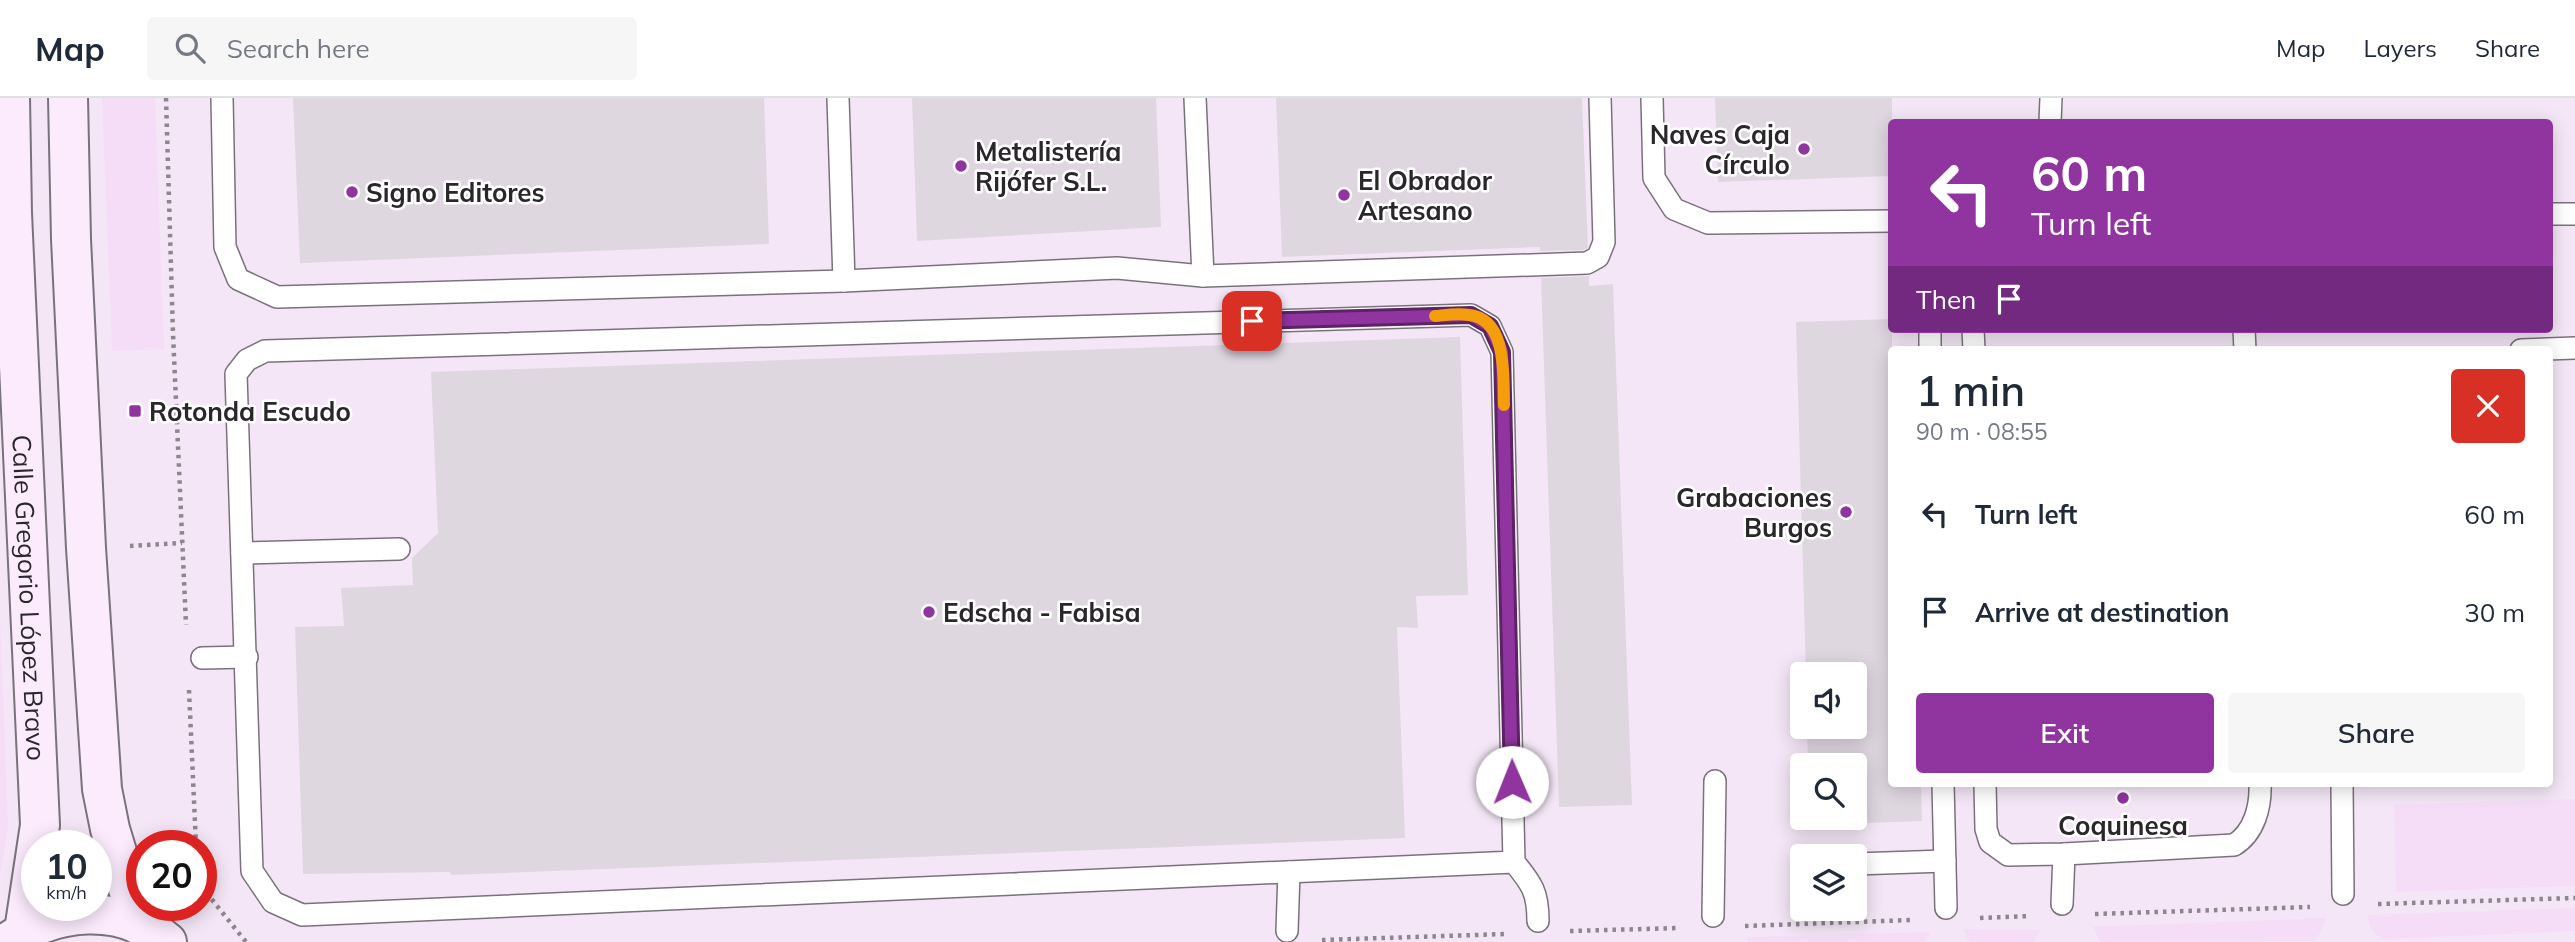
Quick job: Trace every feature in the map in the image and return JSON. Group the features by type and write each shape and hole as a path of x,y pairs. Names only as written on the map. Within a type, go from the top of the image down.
{"main road":[{"name":"Calle Gregorio López Bravo","path":"10,98 12,213 40,825 16,936"},
{"path":"68,98 71,239 85,534 102,789 110,829 153,933"},
{"path":"16,936 45,921 96,914 118,918 153,933"}],"lane":[{"path":"222,98 225,247 238,279 277,297 844,281 1117,268 1203,276 1587,263 1598,257 1604,242 1600,98"},
{"path":"838,98 844,281"},
{"path":"1195,98 1203,276"},
{"path":"1652,98 1654,178 1674,209 1708,223 1888,221"},
{"path":"2050,119 2051,98"},
{"path":"2553,214 2575,214"},
{"path":"1514,862 302,915 273,902 252,871 236,374 247,360 265,351 1471,315 1490,326 1502,352 1514,862 1531,882 1538,899 1538,921"},
{"path":"2553,349 2575,348"},
{"path":"242,554 399,549"},
{"path":"202,658 247,657"},
{"path":"1713,916 1715,781"},
{"path":"1943,787 1946,908"},
{"path":"1985,787 1986,829 1990,842 2008,855 2234,845 2245,838 2255,820 2260,787"},
{"path":"2342,787 2343,894"},
{"path":"2062,905 2064,854"},
{"path":"1867,864 1945,861"},
{"path":"1287,931 1289,872"}],"path":[{"path":"166,98 186,632"},
{"path":"189,685 195,830"},
{"path":"217,907 246,942"}],"shaded area":[{"path":"0,98 2575,98 2575,942 0,942"},
{"path":"102,98 155,98 164,349 112,351"},
{"path":"0,613 8,827 0,874"},
{"path":"2575,799 2575,886 2396,892 2394,805"},
{"path":"2575,908 2575,931 2385,939 2372,930 2367,915"},
{"path":"2326,918 2320,934 2312,941 2100,942 2093,927"},
{"path":"1963,929 2041,930 2034,942 1969,942"},
{"path":"1931,932 1925,942 1748,942 1747,937"}],"building":[{"path":"293,98 764,98 769,244 300,263"},
{"path":"912,98 1156,98 1161,227 917,241"},
{"path":"1276,98 1582,98 1588,248 1540,251 1540,247 1282,257"},
{"name":"Naves Caja Círculo","path":"1715,98 1892,98 1892,119 1888,119 1888,176 1718,182"},
{"path":"1589,276 1589,286 1613,284 1632,805 1559,807 1541,278"},
{"name":"Grabaciones Burgos","path":"1888,319 1892,346 1888,346 1888,787 1921,787 1922,821 1867,823 1867,753 1808,753 1807,739 1867,739 1867,662 1806,662 1796,322"},
{"name":"Edscha - Fabisa","path":"1460,337 1468,595 1416,596 1418,628 1397,627 1405,838 451,875 450,872 303,874 295,627 344,626 341,588 413,585 412,558 438,533 431,372"}],"slow traffic":[{"path":"1435,316 1471,315 1490,326 1502,352 1504,405"}],"place":[{"name":"Naves Caja Círculo","path":"1804,149"},
{"name":"Metalistería Rijófer S.L.","path":"961,166"},
{"name":"Signo Editores","path":"352,192"},
{"name":"El Obrador Artesano","path":"1344,195"},
{"name":"Rotonda Escudo","path":"135,411"},
{"name":"Grabaciones Burgos","path":"1846,512"},
{"name":"Edscha - Fabisa","path":"929,612"},
{"name":"Coquinesa","path":"2123,798"}],"route":[{"path":"1252,321 1471,315 1490,326 1502,352 1512,782"}]}
